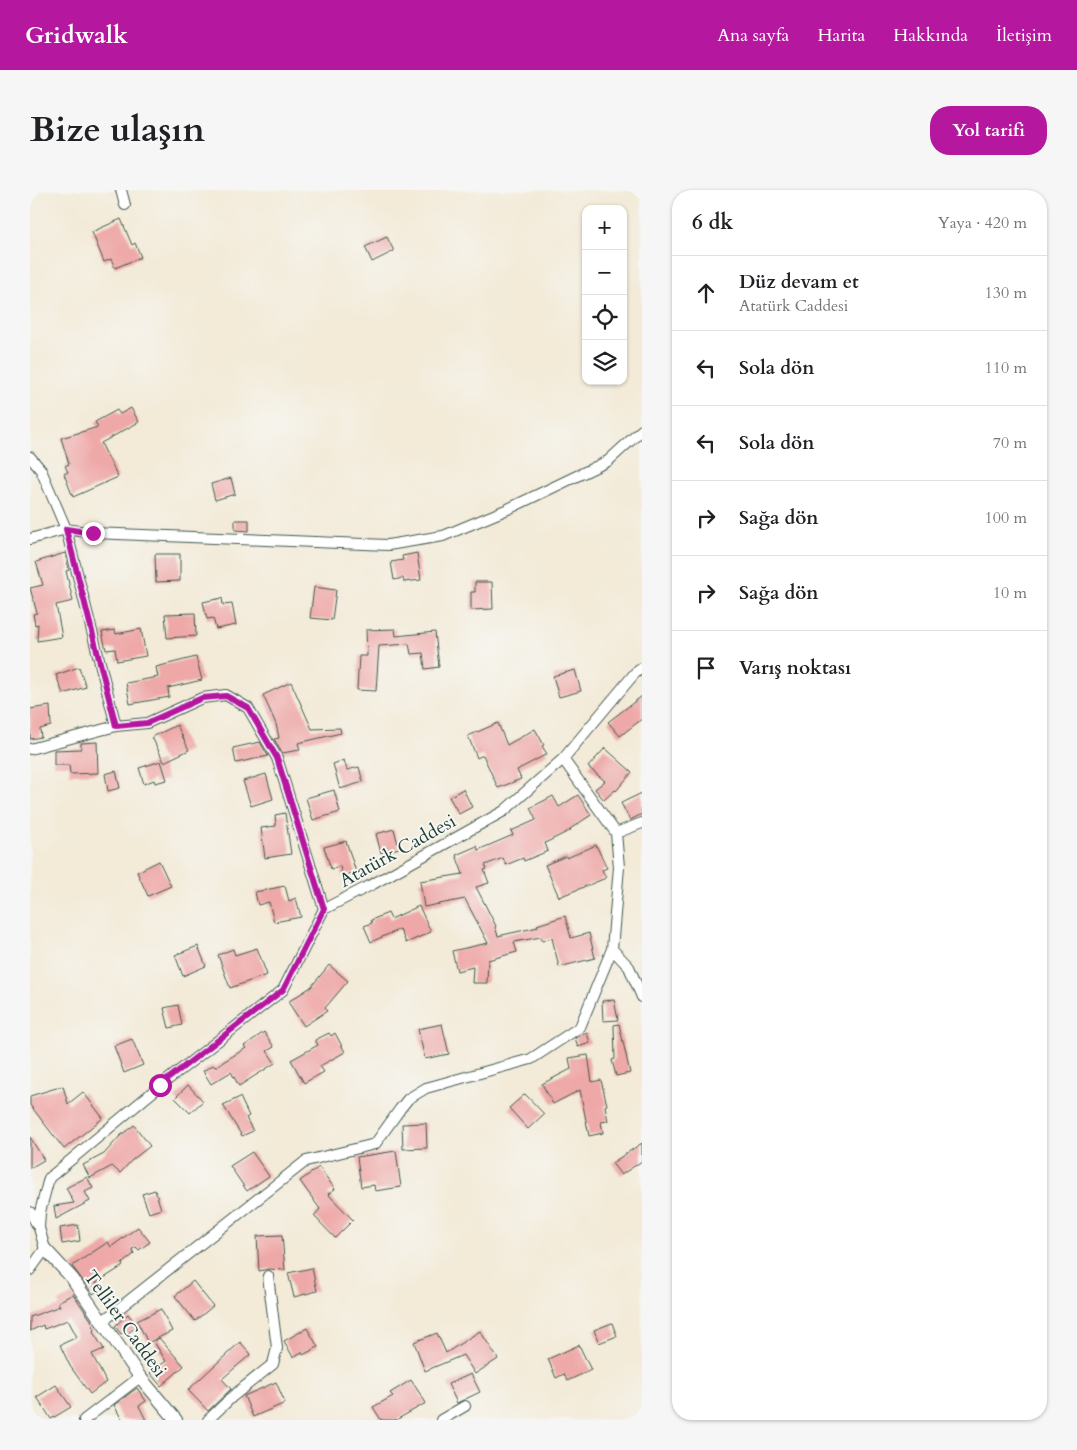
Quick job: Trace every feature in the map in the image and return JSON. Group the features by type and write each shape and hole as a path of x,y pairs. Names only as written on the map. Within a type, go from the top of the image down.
{"street":[{"path":"121,190 125,205"},
{"path":"30,539 66,529 93,533 388,545 443,536 508,509 608,461 642,430"},
{"path":"30,457 41,470 66,529 116,726"},
{"name":"Atatürk Caddesi","path":"324,909 504,811 563,759 635,673 642,668"},
{"path":"30,749 116,726 147,723 202,698 226,696 248,708 277,758 324,909 283,990 160,1085 49,1178 40,1212 39,1228"},
{"path":"102,1321 306,1161 375,1144 404,1104 426,1088 531,1058 580,1027 612,949 620,867 616,834 563,759"},
{"path":"616,834 642,823"},
{"path":"612,949 629,967 642,997"},
{"path":"30,1212 39,1228 45,1249 30,1270"},
{"name":"Telliler Caddesi","path":"45,1249 72,1278 140,1377 176,1420"},
{"path":"208,1420 233,1396 273,1364 277,1348 268,1276"},
{"path":"84,1420 140,1377"},
{"path":"441,1420 465,1406"}],"building":[{"path":"121,219 132,245 135,243 141,257 115,268 111,259 104,262 92,232"},
{"path":"387,237 394,251 372,262 365,247"},
{"path":"131,408 139,422 101,443 118,477 73,497 64,474 68,472 65,466 69,464 61,438 98,427 95,422 117,410 120,414"},
{"path":"231,478 235,494 215,500 211,484"},
{"path":"235,520 249,520 249,531 235,530"},
{"path":"65,553 69,570 66,571 73,601 56,605 62,637 37,641 38,624 35,625 33,614 37,613 30,588 43,585 36,562"},
{"path":"417,553 421,580 404,582 403,578 394,580 391,562 403,560 402,556"},
{"path":"155,554 180,554 180,581 156,582"},
{"path":"475,582 492,582 493,609 471,610 471,592 475,592"},
{"path":"314,587 336,590 332,620 310,618"},
{"path":"222,598 223,605 232,604 236,625 216,629 213,618 207,619 203,602"},
{"path":"195,613 196,636 167,638 165,614"},
{"path":"141,629 146,656 117,661 115,649 106,650 102,632 115,630 116,634"},
{"path":"395,629 396,636 435,632 439,667 425,669 423,653 411,654 409,644 379,646 376,691 357,690 359,656 367,656 366,630"},
{"path":"196,657 202,680 168,688 169,697 130,704 126,683 158,677 156,667"},
{"path":"79,667 86,687 63,694 56,675"},
{"path":"575,670 581,691 559,697 553,676"},
{"path":"291,682 312,729 340,728 341,733 298,743 300,750 282,753 274,739 279,738 276,724 263,695"},
{"path":"642,696 642,719 620,736 608,722"},
{"path":"50,706 51,726 40,729 41,737 30,739 30,709"},
{"path":"498,723 507,745 535,729 547,754 517,770 521,779 498,788 483,755 477,758 468,736"},
{"path":"177,725 189,750 164,762 152,737"},
{"path":"97,742 98,773 70,774 69,765 54,765 54,750 81,749 81,743"},
{"path":"260,742 268,756 236,763 233,748"},
{"path":"605,748 632,772 616,791 604,800 595,789 605,781 588,767"},
{"path":"344,760 347,770 359,767 363,782 340,789 333,764"},
{"path":"161,761 167,780 155,783 154,780 144,784 139,768"},
{"path":"116,771 120,788 108,791 105,774"},
{"path":"266,774 273,799 251,806 243,781"},
{"path":"463,789 472,807 459,814 449,797"},
{"path":"334,790 340,812 313,820 306,798"},
{"path":"642,793 642,814 630,820 621,803"},
{"path":"578,795 591,815 571,830 545,843 548,851 524,861 523,858 506,865 503,858 485,865 487,869 484,870 489,883 476,887 496,926 498,936 538,927 537,925 565,916 571,938 589,933 595,958 559,967 552,938 542,941 541,937 514,942 517,952 488,960 487,983 472,983 473,967 457,971 452,951 488,943 465,899 424,907 420,881 463,874 456,855 477,846 478,850 513,835 511,831 536,820 530,808 553,796 559,807"},
{"path":"285,813 291,854 265,858 261,828 276,826 275,815"},
{"path":"394,829 399,848 381,853 376,834"},
{"path":"346,841 356,872 342,876 340,866 331,869 324,847"},
{"path":"596,845 607,868 602,870 606,878 559,897 545,865 566,856 567,858"},
{"path":"159,861 171,886 148,896 137,872"},
{"path":"285,886 289,901 296,898 301,917 274,922 269,902 258,905 255,892"},
{"path":"419,906 431,932 406,943 400,929 371,942 364,926 372,923 371,920 388,913 391,919"},
{"path":"198,946 206,966 183,976 175,955"},
{"path":"257,948 267,975 230,988 218,955 233,949 235,955"},
{"path":"329,965 348,981 325,1008 327,1011 304,1026 288,1002 311,987"},
{"path":"614,1000 618,1020 603,1021 602,1001"},
{"path":"178,1005 182,1025 169,1028 164,1008"},
{"path":"442,1024 449,1054 425,1059 418,1029"},
{"path":"619,1024 630,1073 616,1076 612,1060 615,1059 614,1025"},
{"path":"264,1032 274,1047 267,1051 275,1063 239,1086 231,1072 211,1084 203,1071 213,1065 215,1067 246,1048 244,1046"},
{"path":"329,1033 331,1036 335,1033 345,1052 320,1066 324,1072 304,1083 291,1060 318,1045 315,1040"},
{"path":"587,1033 590,1043 578,1047 575,1038"},
{"path":"132,1039 143,1065 124,1073 114,1046"},
{"path":"588,1055 592,1082 601,1080 607,1105 605,1106 608,1121 601,1122 603,1133 589,1136 580,1090 553,1104 542,1084 571,1069 569,1058"},
{"path":"188,1085 203,1101 190,1113 175,1098"},
{"path":"63,1086 68,1104 83,1092 103,1118 64,1149 30,1105 30,1096"},
{"path":"525,1094 544,1114 528,1129 509,1108"},
{"path":"240,1097 249,1116 246,1118 253,1131 242,1136 223,1105"},
{"path":"426,1123 427,1148 403,1149 402,1124"},
{"path":"134,1125 150,1146 132,1160 120,1173 112,1166 90,1178 83,1165 104,1154 120,1136"},
{"path":"30,1137 44,1160 30,1168"},
{"path":"642,1143 642,1161 621,1175 612,1163"},
{"path":"396,1151 401,1187 375,1191 374,1185 361,1187 357,1157"},
{"path":"252,1152 269,1176 247,1191 230,1166"},
{"path":"319,1167 335,1189 328,1194 353,1220 335,1238 314,1216 320,1209 300,1181"},
{"path":"87,1177 93,1188 85,1192 90,1201 56,1219 54,1206 74,1203 66,1188"},
{"path":"155,1190 161,1209 149,1213 142,1194"},
{"path":"78,1225 80,1241 62,1244 60,1228"},
{"path":"138,1227 150,1242 139,1250 136,1247 132,1249 134,1254 122,1264 123,1266 96,1283 100,1289 93,1294 72,1266 108,1242 111,1247"},
{"path":"282,1235 285,1270 268,1269 259,1271 257,1236"},
{"path":"312,1268 317,1291 294,1297 288,1273"},
{"path":"193,1281 213,1306 195,1321 175,1296"},
{"path":"73,1294 91,1320 95,1330 93,1332 104,1349 92,1354 106,1382 90,1394 70,1366 60,1345 77,1337 68,1320 44,1329 43,1325 30,1331 30,1317 60,1306 58,1302"},
{"path":"161,1309 172,1331 148,1343 137,1321"},
{"path":"128,1314 137,1326 127,1334 125,1331 121,1334 115,1326"},
{"path":"612,1323 617,1336 599,1343 594,1330"},
{"path":"307,1328 318,1347 303,1355 302,1352 293,1357 284,1341"},
{"path":"480,1331 498,1359 475,1374 463,1355 425,1371 414,1342 437,1333 446,1353"},
{"path":"159,1338 184,1366 161,1386 150,1373 166,1361 154,1342"},
{"path":"240,1342 251,1354 222,1379 231,1389 208,1411 188,1390"},
{"path":"579,1345 591,1370 567,1381 564,1374 556,1378 548,1359"},
{"path":"471,1374 480,1392 457,1403 448,1384"},
{"path":"411,1380 426,1403 396,1420 381,1420 373,1407 393,1396 390,1393"},
{"path":"276,1382 285,1403 253,1417 244,1396"},
{"path":"56,1385 71,1407 51,1419 37,1397"},
{"path":"137,1388 146,1401 139,1406 146,1420 122,1420 114,1405"}],"route":[{"path":"93,533 66,529 116,726 147,723 202,698 226,696 248,708 277,758 324,909 283,990 160,1085"}]}
